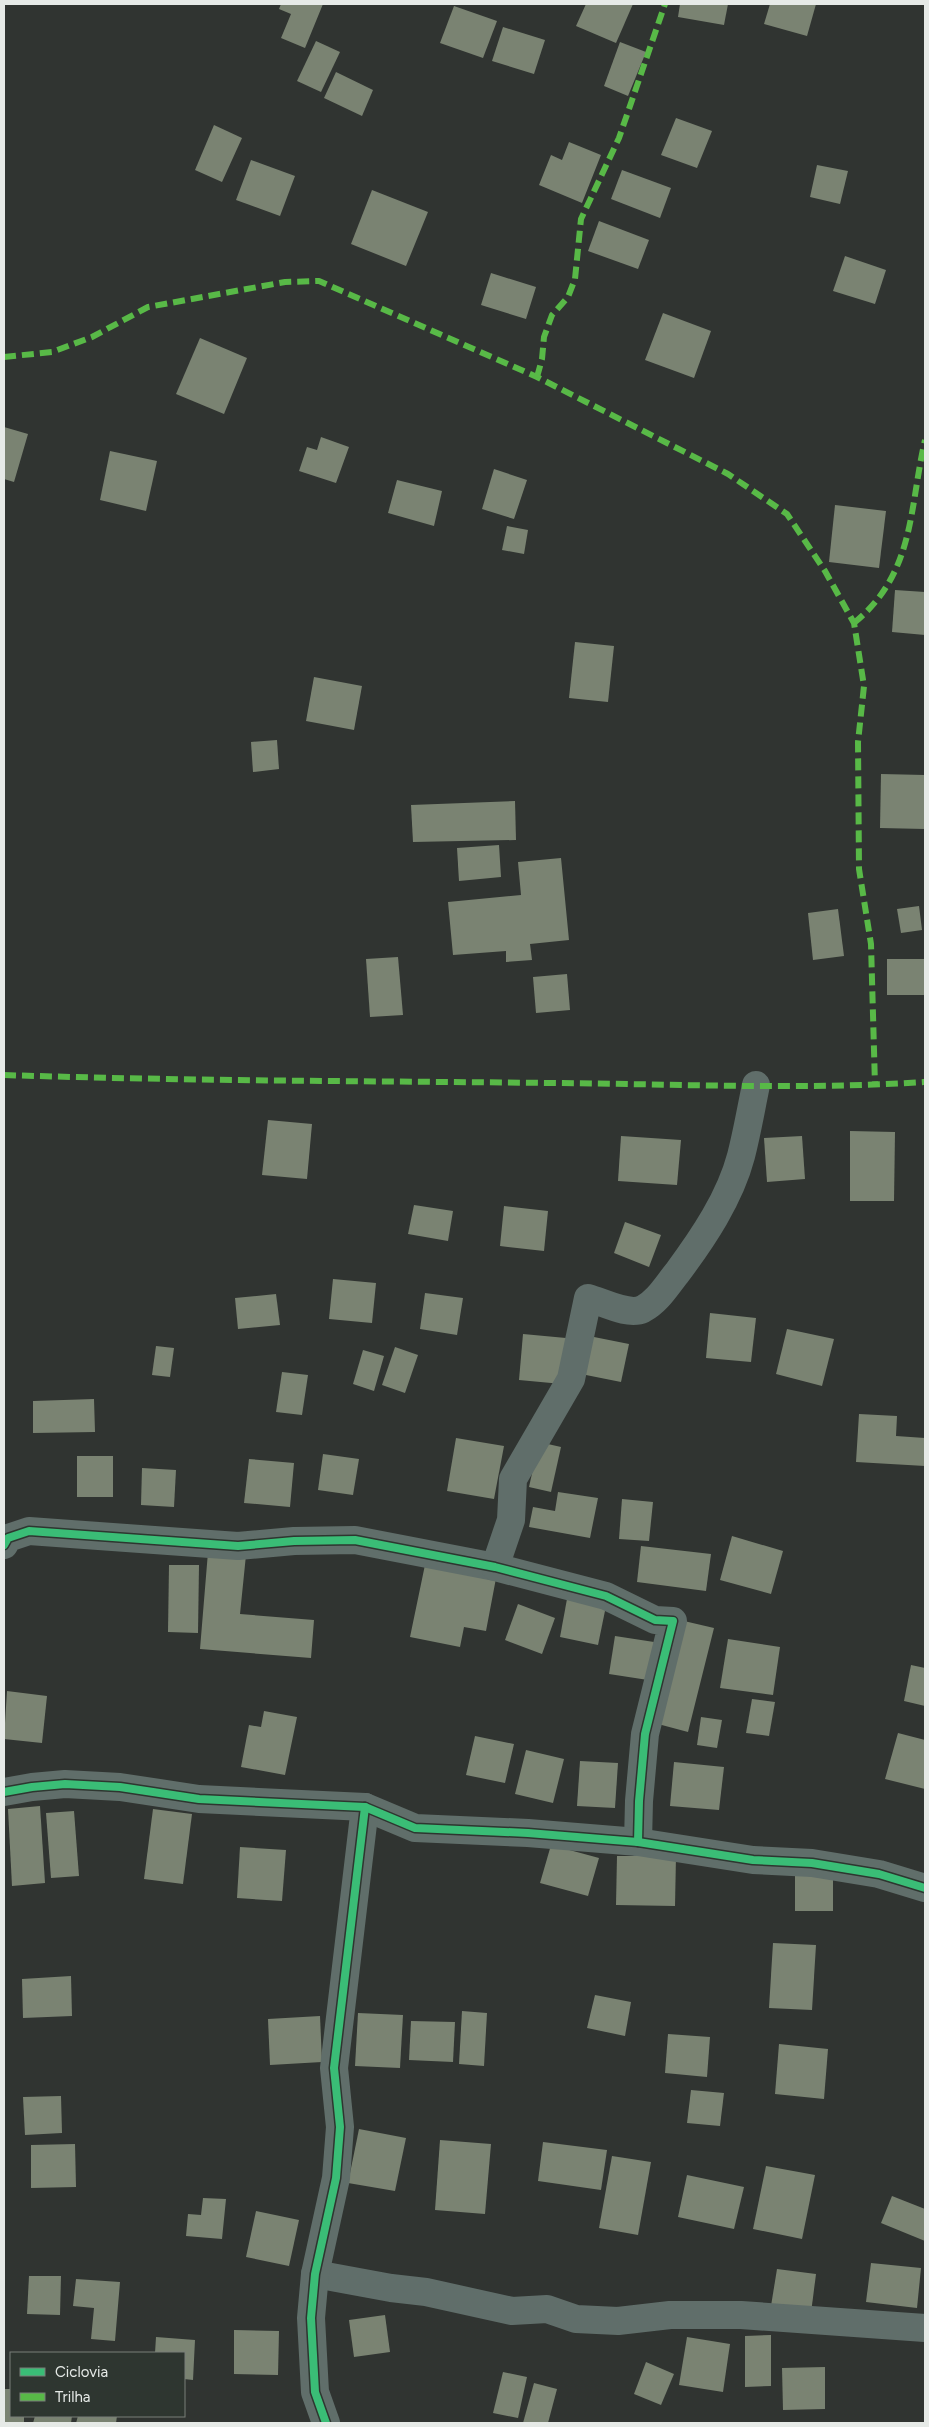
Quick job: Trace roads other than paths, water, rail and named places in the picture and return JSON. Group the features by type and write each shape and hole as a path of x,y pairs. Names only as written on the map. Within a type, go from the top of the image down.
{"street":[{"path":"495,1567 511,1520 513,1479 571,1378 588,1298 623,1310 642,1310 657,1298 714,1217 732,1181 741,1157 756,1085"},
{"path":"4,1545 8,1538 29,1531 238,1546 294,1541 355,1540 495,1567 606,1596 655,1620 673,1621 645,1734 638,1801 638,1842"},
{"path":"4,1792 65,1784 120,1787 199,1799 365,1807 415,1828 528,1833 638,1842 753,1860 822,1864 879,1874 925,1888"},
{"path":"326,2423 316,2392 310,2318 315,2274 336,2178 340,2127 334,2068 365,1807"},
{"path":"315,2274 391,2288 426,2292 512,2311 547,2309 576,2319 618,2321 670,2315 741,2315 925,2328"}]}
